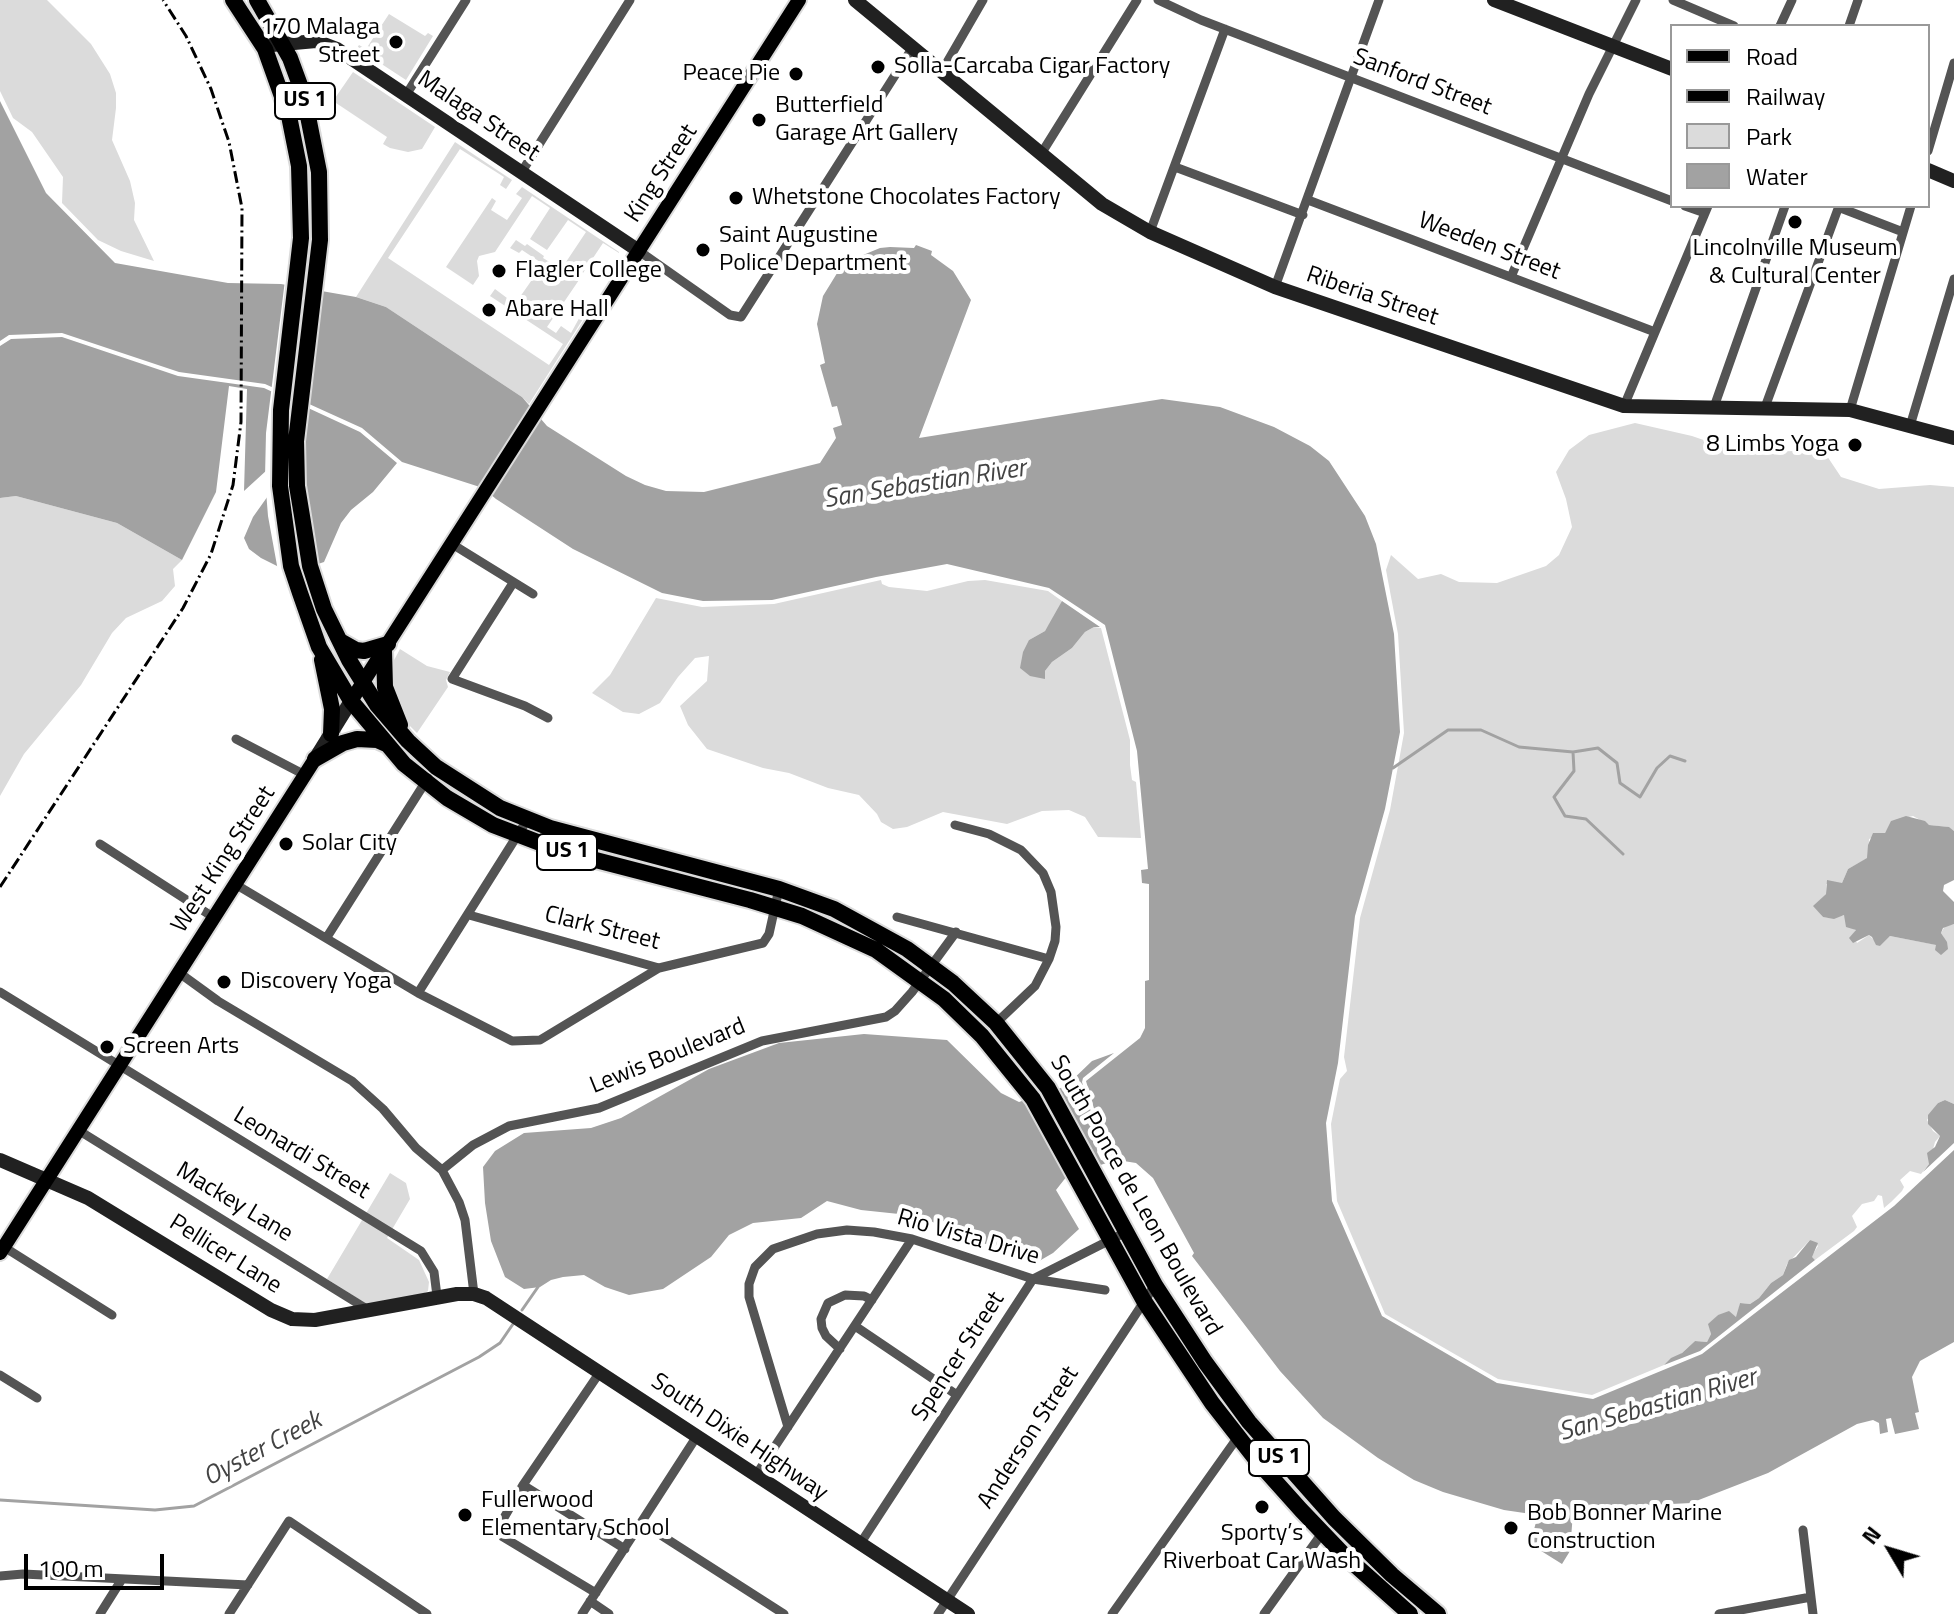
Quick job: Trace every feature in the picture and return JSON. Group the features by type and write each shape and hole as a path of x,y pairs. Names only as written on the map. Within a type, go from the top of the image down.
{"highway":[{"name":"US 1","path":"233,0 260,42 289,116 299,166 301,238 279,434 280,486 291,566 319,647 351,701"},
{"name":"US 1","path":"262,2 284,45 304,96 319,172 320,240 296,441 297,486 310,566 324,609 363,684"},
{"path":"301,214 321,213"},
{"path":"340,641 356,650 386,647 385,687 408,741"},
{"path":"319,647 332,709 331,734"},
{"name":"South Ponce de Leon Boulevard","path":"363,684 408,741 436,767 478,796 527,820 779,889 857,920 932,966 996,1023 1048,1088 1155,1285 1249,1422 1334,1518 1431,1612"},
{"name":"South Ponce de Leon Boulevard","path":"351,701 386,744 425,782 469,812 518,836 561,851 775,907 826,926 876,950 921,981 982,1036 1025,1088 1058,1142 1144,1301 1182,1361 1238,1437 1322,1533 1410,1614"},
{"path":"315,759 343,743 357,739 377,740 386,744"}],"main road":[{"name":"King Street","path":"486,493 799,0"},
{"name":"West King Street","path":"351,701 486,493"},
{"name":"West King Street","path":"2,1250 315,759"}],"street":[{"path":"406,95 466,0"},
{"path":"521,173 630,0"},
{"name":"Riberia Street","path":"855,0 1102,204 1150,232 1275,287 1624,406 1850,410 1954,438"},
{"path":"942,71 983,0"},
{"path":"1041,154 1137,0"},
{"name":"Sanford Street","path":"1158,0 1225,29 1670,200"},
{"path":"1275,287 1379,0"},
{"path":"1494,0 1670,68"},
{"path":"1511,277 1612,45 1636,0"},
{"path":"1673,0 1729,24"},
{"path":"1781,24 1792,0"},
{"path":"1850,24 1858,0"},
{"path":"246,19 262,2"},
{"path":"1150,232 1225,29"},
{"name":"Malaga Street","path":"260,42 284,45 316,41 333,47 639,251"},
{"path":"639,251 730,315 741,317 913,47"},
{"path":"1930,144 1954,63"},
{"path":"1175,167 1303,215"},
{"path":"1930,171 1954,181"},
{"name":"Weeden Street","path":"1308,200 1655,332"},
{"path":"1714,407 1784,208"},
{"path":"1764,410 1839,208"},
{"path":"1842,208 1903,232"},
{"path":"1850,410 1910,208"},
{"path":"1624,406 1706,210"},
{"path":"1910,426 1954,279"},
{"path":"452,544 533,594"},
{"path":"513,583 452,679 535,710 548,718"},
{"name":"West King Street","path":"315,759 351,701"},
{"path":"236,739 305,775"},
{"path":"327,937 436,767"},
{"path":"418,993 527,820"},
{"path":"955,825 1010,843 1043,873 1051,892 1056,927 1049,959 1035,986 996,1023"},
{"path":"100,844 213,917"},
{"path":"235,884 418,993 503,1038 531,1042 540,1040 659,968"},
{"name":"Clark Street","path":"469,915 659,968 763,943 769,934 779,889"},
{"path":"897,917 1049,959"},
{"name":"Lewis Boulevard","path":"442,1170 473,1145 509,1126 599,1108 762,1041 886,1017 903,1003 956,932"},
{"path":"178,972 218,1001 352,1081 383,1109 416,1148 442,1170 465,1220 480,1296"},
{"name":"Leonardi Street","path":"0,992 421,1251 434,1272 437,1296"},
{"name":"Mackey Lane","path":"78,1130 370,1311"},
{"name":"Pellicer Lane","path":"0,1160 113,1211 281,1315 315,1320 437,1296 480,1296"},
{"name":"Rio Vista Drive","path":"788,1427 749,1297 749,1284 755,1267 773,1249 817,1234 847,1230 912,1239 1033,1279 1105,1290"},
{"name":"Spencer Street","path":"860,1544 1033,1279 1126,1232"},
{"path":"756,1475 912,1239"},
{"path":"2,1250 112,1315"},
{"name":"Anderson Street","path":"938,1614 1155,1285"},
{"path":"840,1349 822,1328 821,1319 828,1303 845,1295 872,1300"},
{"name":"South Dixie Highway","path":"480,1296 968,1614"},
{"path":"855,1326 957,1395"},
{"path":"600,1372 499,1522 500,1533 593,1597 609,1614"},
{"path":"0,1375 37,1398"},
{"path":"1112,1614 1249,1422"},
{"path":"582,1614 697,1436"},
{"path":"523,1485 625,1549"},
{"path":"1264,1614 1334,1518"},
{"path":"229,1614 289,1521 427,1614"},
{"path":"642,1523 784,1614"},
{"path":"1803,1530 1813,1614"},
{"path":"0,1576 23,1574 248,1585"},
{"path":"100,1614 122,1579"},
{"path":"1719,1614 1811,1597"},
{"path":"407,1614 413,1605"}],"green space":[{"path":"0,0 47,0 91,44 110,74 116,93 112,140 130,181 135,203 134,220 154,261 98,240 62,203 63,177 32,132 13,118 0,91"},
{"path":"389,14 425,36 428,33 433,36 406,80 357,48 359,45 366,49"},
{"path":"353,72 435,127 422,149 408,152 390,148 383,144 387,137 333,101"},
{"path":"455,142 512,180 506,189 500,185 504,177 460,149 388,258 549,365 563,344 490,296 495,289 515,304 543,264 522,250 519,253 510,248 516,240 525,246 527,244 543,258 579,280 547,327 556,333 561,326 571,333 582,313 585,316 529,404 386,307 356,297"},
{"path":"522,187 619,253 603,243 583,273 566,262 586,232 568,220 547,250 530,239 550,208 532,196 495,252 479,256 479,276 473,285 446,267 492,198 496,201 491,210 507,220 522,198 516,194"},
{"path":"1635,423 1692,436 1738,452 1798,451 1827,456 1841,477 1879,489 1930,485 1954,487 1954,831 1948,827 1929,825 1913,816 1892,821 1885,833 1869,839 1868,858 1848,869 1842,883 1826,884 1826,894 1814,906 1823,917 1844,915 1856,930 1853,935 1857,943 1869,935 1880,946 1890,936 1937,945 1944,938 1941,933 1945,926 1954,924 1954,1104 1945,1100 1938,1103 1927,1120 1940,1136 1935,1142 1929,1164 1921,1174 1910,1171 1900,1180 1904,1187 1902,1191 1884,1208 1882,1196 1878,1195 1874,1201 1862,1204 1852,1216 1857,1227 1854,1231 1815,1260 1811,1257 1818,1246 1810,1240 1787,1264 1783,1275 1771,1283 1759,1298 1750,1304 1740,1303 1737,1317 1718,1315 1709,1324 1711,1334 1707,1342 1695,1341 1664,1365 1592,1395 1498,1379 1385,1314 1337,1201 1331,1124 1340,1079 1347,1071 1344,1057 1360,918 1390,810 1404,733 1398,634 1386,570 1391,555 1418,579 1441,574 1459,582 1497,583 1546,566 1559,555 1572,527 1556,472 1569,450 1589,435"},
{"path":"16,496 117,523 182,560 173,569 175,586 162,601 126,618 112,633 81,685 24,754 0,796 0,498"},
{"path":"881,580 889,587 927,591 985,580 1048,591 1062,601 1060,608 1045,631 1029,640 1045,671 1085,632 1094,627 1101,628 1130,740 1130,765 1132,780 1136,782 1141,838 1098,837 1085,817 1069,810 1042,811 1007,824 943,812 907,827 893,829 881,822 859,795 707,749 688,725 680,706 707,681 709,656 695,658 660,703 639,714 623,712 592,693 610,675 656,598 702,607 774,604"},
{"path":"400,649 427,666 450,672 446,680 448,687 417,733 407,723 391,687 392,664"},
{"path":"390,1173 406,1183 410,1199 387,1238 419,1260 429,1282 428,1291 368,1305 327,1279"}],"water":[{"name":"San Sebastian River","path":"0,101 46,193 115,263 228,283 281,284 356,297 386,307 522,397 547,426 626,476 666,491 704,492 820,463 836,438 833,428 842,425 837,406 832,407 820,365 825,363 817,324 823,296 839,270 851,260 880,248 914,248 916,245 932,251 931,255 953,271 971,300 919,438 1162,399 1220,407 1274,427 1310,446 1329,461 1365,516 1376,544 1394,634 1400,732 1385,809 1355,916 1338,1063 1326,1123 1332,1201 1382,1316 1497,1383 1593,1399 1702,1354 1894,1206 1954,1150 1954,1342 1920,1361 1912,1377 1919,1429 1895,1434 1891,1418 1886,1419 1888,1432 1880,1434 1879,1423 1873,1420 1857,1424 1768,1473 1691,1503 1613,1507 1573,1513 1570,1551 1562,1564 1530,1544 1538,1515 1504,1510 1443,1492 1414,1480 1378,1458 1323,1418 1280,1371 1192,1256 1194,1253 1153,1178 1136,1163 1105,1158 1101,1150 1104,1143 1086,1081 1140,1038 1145,1028 1145,981 1149,980 1149,884 1142,883 1141,870 1148,869 1137,751 1105,625 1049,588 947,564 772,600 703,601 662,593 573,549 483,488 402,462 362,428 265,384 179,372 62,333 9,335 0,341"},
{"path":"62,337 178,376 264,388 277,394 267,470 244,491 247,389 229,386 216,492 182,560 117,523 16,496 0,498 0,346 11,339"},
{"path":"306,407 360,432 397,463 373,492 351,510 341,523 324,562 315,565 302,486"},
{"path":"275,486 287,571 249,549 244,538 253,517"},
{"path":"1062,601 1100,627 1085,632 1072,648 1052,662 1045,671 1045,679 1030,676 1020,668 1023,652 1029,640 1045,631"},
{"path":"1906,816 1954,831 1954,880 1944,885 1943,891 1954,902 1954,924 1943,928 1941,933 1948,949 1941,955 1935,950 1936,945 1890,936 1880,946 1869,935 1853,943 1849,938 1856,930 1846,927 1844,915 1834,919 1823,917 1813,906 1826,894 1827,880 1842,883 1848,869 1867,858 1873,833 1885,833 1891,821"},
{"path":"864,1034 947,1040 1001,1093 1019,1102 1028,1099 1067,1176 1056,1190 1079,1229 1053,1253 1034,1264 918,1216 861,1210 827,1201 801,1218 753,1223 729,1235 711,1257 663,1289 629,1295 605,1287 584,1275 563,1277 540,1287 524,1289 505,1277 491,1241 485,1203 483,1167 495,1151 524,1133 591,1128 621,1118 709,1069 779,1043"},
{"path":"1114,1053 1082,1082 1100,1142 1097,1152 1101,1160 1110,1162 1097,1166 1055,1090 1066,1086 1092,1061"},
{"path":"1945,1100 1954,1104 1954,1143 1923,1172 1929,1164 1927,1153 1935,1147 1940,1136 1928,1124 1928,1115"},
{"path":"1810,1240 1818,1243 1812,1257 1815,1260 1700,1351 1664,1365 1695,1341 1707,1342 1711,1334 1708,1324 1718,1315 1729,1311 1736,1317 1740,1303 1750,1304 1759,1298 1771,1283 1783,1275 1789,1260 1796,1257"}],"pier":[{"path":"285,280 322,287 298,486 302,405 281,395 276,474 265,477 266,433"},
{"path":"273,482 286,575 278,571 268,516 266,491"}],"waterway":[{"path":"1393,768 1448,730 1481,730 1519,747 1573,752 1574,771 1554,797 1565,816 1586,819 1623,854"},
{"path":"1573,752 1598,748 1617,763 1620,783 1640,797 1657,768 1670,756 1685,761"},
{"name":"Oyster Creek","path":"522,1310 538,1287"},
{"name":"Oyster Creek","path":"0,1500 155,1510 194,1506 479,1357 500,1343 513,1324"}],"railway":[{"path":"0,887 183,608 211,554 233,485 241,422 242,208 229,142 211,89 186,36 163,0"}],"place":[{"name":"170 Malaga Street","path":"396,42"},
{"name":"Solla-Carcaba Cigar Factory","path":"878,67"},
{"name":"Peace Pie","path":"796,74"},
{"name":"Butterfield Garage Art Gallery","path":"759,120"},
{"name":"Whetstone Chocolates Factory","path":"736,198"},
{"name":"Lincolnville Museum & Cultural Center","path":"1795,222"},
{"name":"Saint Augustine Police Department","path":"703,250"},
{"name":"Flagler College","path":"499,271"},
{"name":"Abare Hall","path":"489,310"},
{"name":"8 Limbs Yoga","path":"1855,445"},
{"name":"Solar City","path":"286,844"},
{"name":"Discovery Yoga","path":"224,982"},
{"name":"Screen Arts","path":"107,1047"},
{"name":"Sporty’s Riverboat Car Wash","path":"1262,1507"},
{"name":"Fullerwood Elementary School","path":"465,1515"},
{"name":"Bob Bonner Marine Construction","path":"1511,1528"}]}
